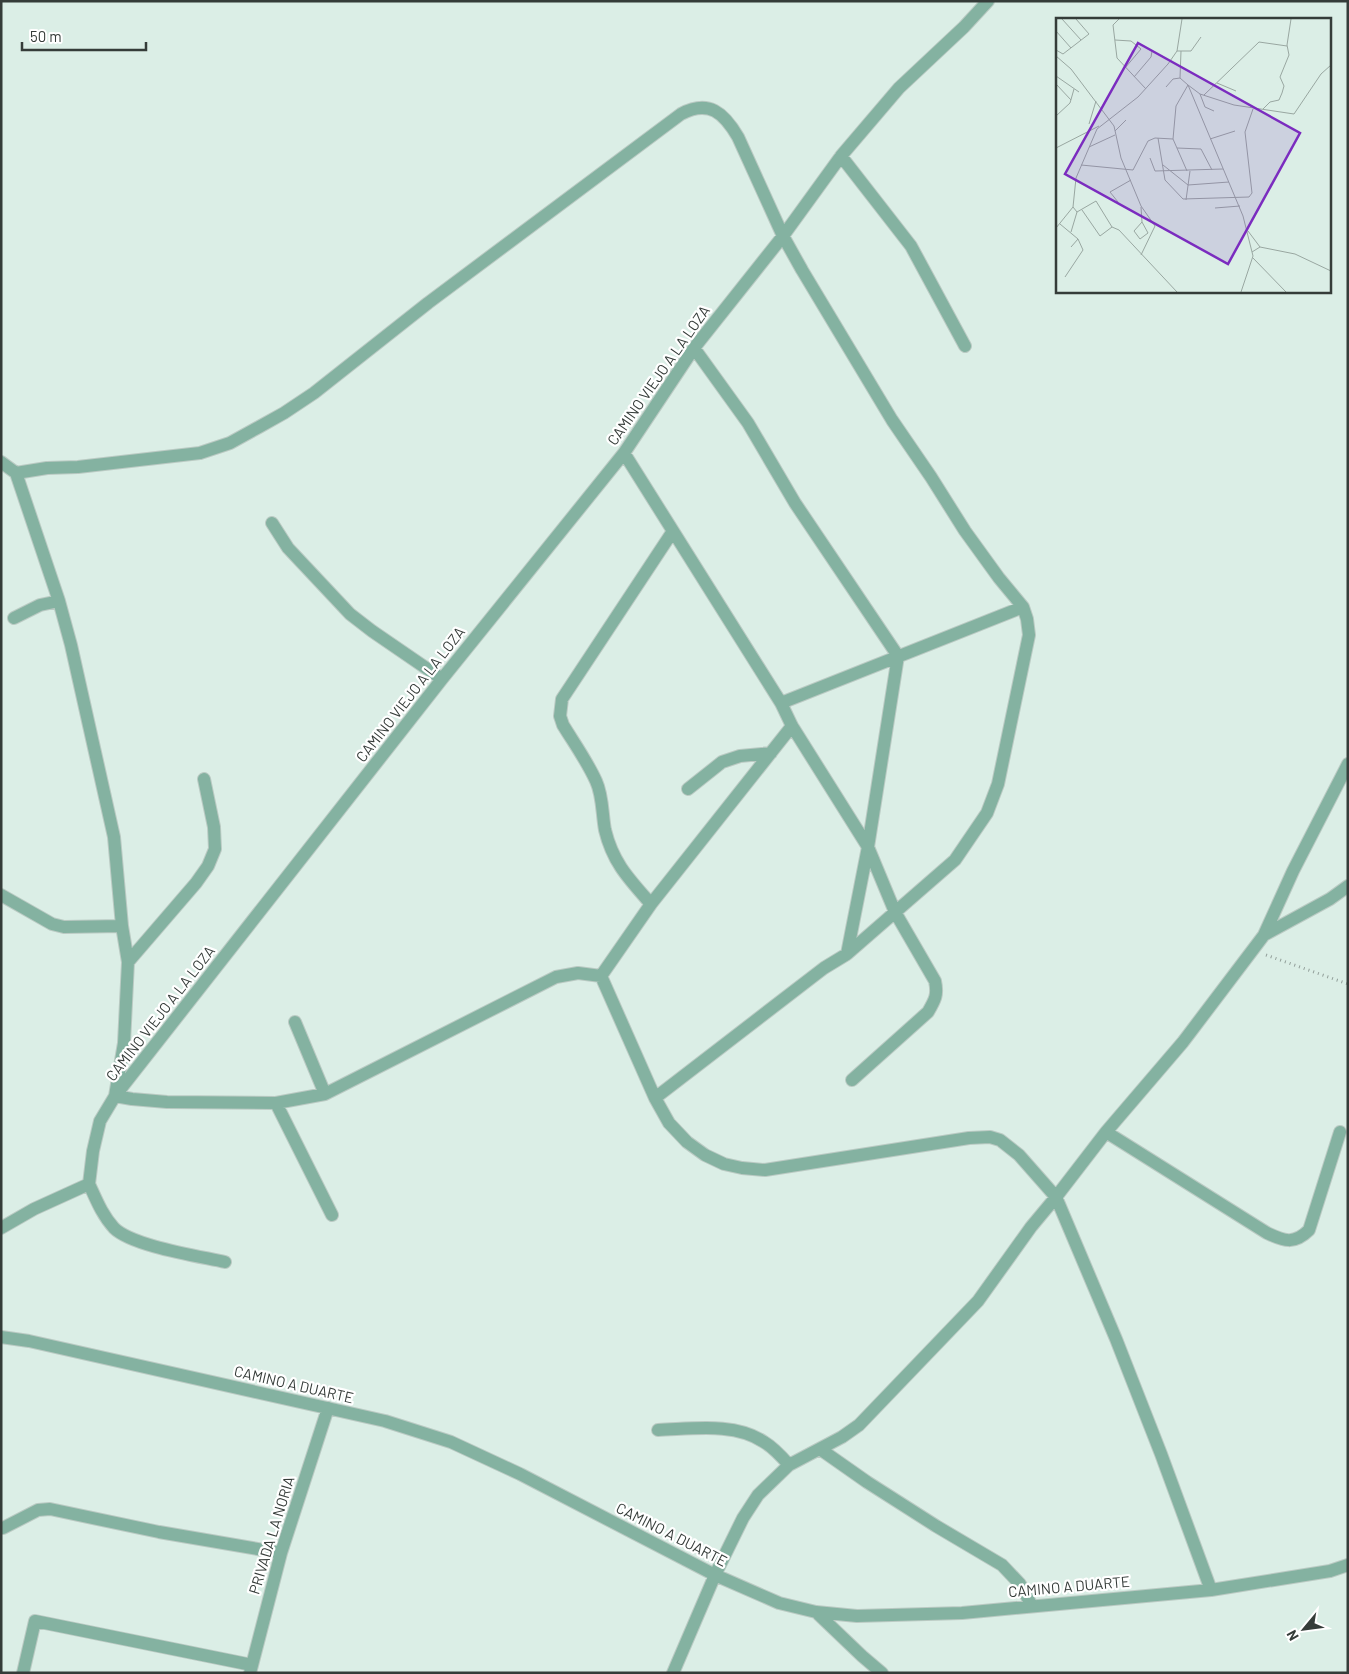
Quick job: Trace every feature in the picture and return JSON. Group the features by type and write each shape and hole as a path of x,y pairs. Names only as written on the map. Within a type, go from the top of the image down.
{"street":[{"name":"CAMINO VIEJO A LA LOZA","path":"89,1184 93,1151 100,1121 115,1096 442,679 624,453 694,348 783,236 841,156 899,88 964,27 988,1"},
{"path":"16,473 47,468 78,467 200,453 230,443 284,413 314,393 436,297 675,118 693,107 708,108 720,114 730,124 738,137 783,236 802,270 892,420 965,531 1023,607 1029,635 998,784 987,813 955,860 847,954 824,968 655,1098"},
{"path":"841,156 911,246 965,346"},
{"path":"694,348 748,423 796,503 898,656 868,847 847,954"},
{"path":"624,453 781,703 792,726 868,847 895,912 935,981 937,990 928,1012 852,1080"},
{"path":"1,462 16,473 59,601 114,837 122,926 128,962 124,1043 115,1096 132,1100 167,1102 276,1103 325,1094 556,977 578,972 602,976"},
{"path":"272,523 288,548 350,614 442,679"},
{"path":"651,904 623,872 615,858 606,830 600,793 596,781 560,716 562,699 673,531"},
{"path":"14,618 40,605 59,601"},
{"path":"781,703 1023,607"},
{"path":"602,976 651,904 792,726"},
{"path":"688,789 722,762 740,756 771,753"},
{"path":"673,1673 715,1575 744,1518 758,1496 790,1465 842,1437 863,1420 978,1301 1031,1227 1106,1132 1183,1042 1264,935 1293,871 1348,764"},
{"path":"128,962 196,883 208,866 215,849 214,827 204,778"},
{"path":"1264,935 1330,899 1348,886"},
{"path":"1,895 52,924 64,928 122,926"},
{"path":"602,976 655,1098 669,1123 687,1142 705,1155 724,1164 765,1170 969,1138 990,1137 1000,1140 1019,1155 1056,1197 1161,1454 1211,1590"},
{"path":"295,1022 325,1094"},
{"path":"276,1103 332,1215"},
{"path":"1106,1132 1266,1233 1281,1240 1290,1241 1301,1238 1309,1230 1340,1132"},
{"path":"1,1228 89,1184 104,1215 115,1229 128,1237 142,1243 225,1262"},
{"name":"CAMINO A DUARTE","path":"1,1337 29,1340 385,1421 451,1442 520,1474 715,1575 779,1603 816,1612 857,1616 891,1616 1032,1606 1211,1590 1330,1571 1348,1565"},
{"name":"PRIVADA LA NORIA","path":"251,1669 281,1553 328,1408"},
{"path":"658,1430 722,1429 746,1433 763,1440 790,1465"},
{"path":"820,1449 867,1482 936,1526 1002,1565 1020,1584 1032,1606"},
{"path":"3,1528 38,1510 50,1509 159,1532 281,1553"},
{"path":"816,1612 882,1673"},
{"path":"23,1673 35,1621 251,1669"}],"path":[{"path":"1252,950 1348,984"}]}
